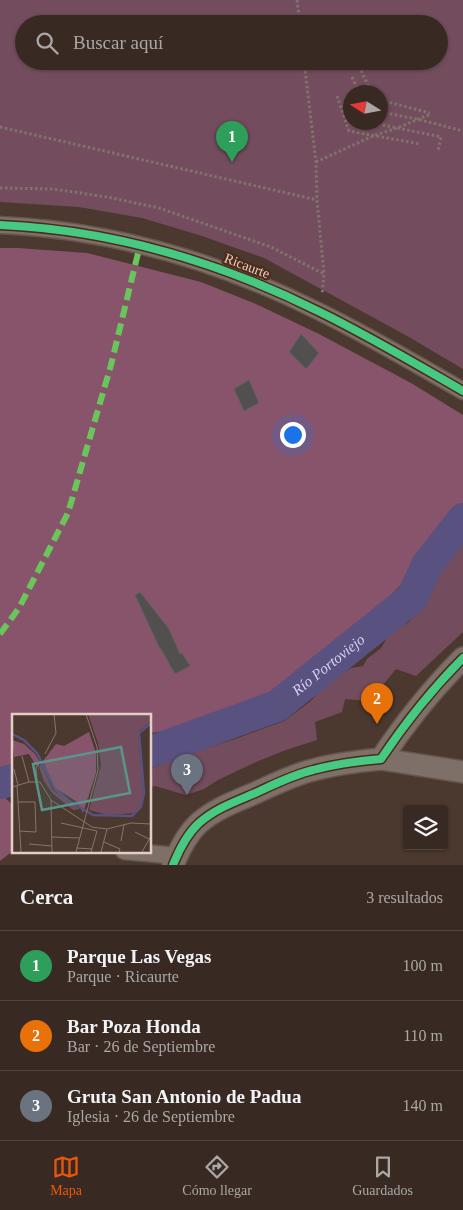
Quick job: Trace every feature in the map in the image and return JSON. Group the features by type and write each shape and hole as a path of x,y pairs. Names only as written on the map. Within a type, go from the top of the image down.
{"street":[{"name":"Ricaurte","path":"0,225 100,236 140,244 183,256 281,293 321,312 463,392"},
{"path":"381,759 415,712 463,658"},
{"path":"129,852 175,861 189,835 199,824 226,805 298,774 331,765 381,759 463,772"}],"path":[{"path":"297,0 299,15"},
{"path":"305,70 316,162 324,274 321,312"},
{"path":"361,70 368,85"},
{"path":"352,77 356,85"},
{"path":"337,96 349,131 420,144"},
{"path":"316,162 373,136 431,114 388,102"},
{"path":"388,114 463,131"},
{"path":"388,126 441,138 438,151"},
{"path":"0,128 318,200"},
{"path":"0,188 53,189 107,197 159,208 271,247 324,274"}],"shaded area":[{"path":"0,0 463,0 463,369 409,337 264,258 202,236 142,218 79,207 0,202"},
{"path":"0,248 87,253 201,282 256,304 319,334 411,383 463,415 463,515 450,520 401,585 357,629 270,697 199,727 151,733 151,714 12,714 12,764 0,767"},
{"path":"463,534 463,632 416,676 396,669 370,701 345,699 342,712 315,722 317,740 256,762 218,780 204,789 186,795 155,786 151,787 151,769 284,721 311,701 327,683 351,668 363,666 367,659 381,648 390,633 409,622 428,597 438,561"},
{"path":"1,794 12,804 12,852 0,861"}],"building":[{"path":"301,334 319,353 306,369 289,352"},
{"path":"249,380 259,403 244,411 234,389"},
{"path":"140,592 169,629 180,654 182,653 190,666 175,674 160,649 135,595"}],"waterway":[{"name":"Río Portoviejo","path":"151,752 277,706 412,598 427,565 463,519"},
{"name":"Río Portoviejo","path":"0,783 12,780"}],"marked path":[{"path":"0,634 19,608 68,513 111,365 140,245"}],"cycle path":[{"path":"0,225 84,234 125,242 205,264 244,278 320,312 374,340 463,391"},
{"path":"173,865 184,842 195,827 205,818 225,806 305,772 338,764 381,759 419,707 463,658"}],"place":[{"name":"Parque Las Vegas","path":"232,162"},
{"name":"Bar Poza Honda","path":"377,724"},
{"name":"Gruta San Antonio de Padua","path":"187,795"}]}
